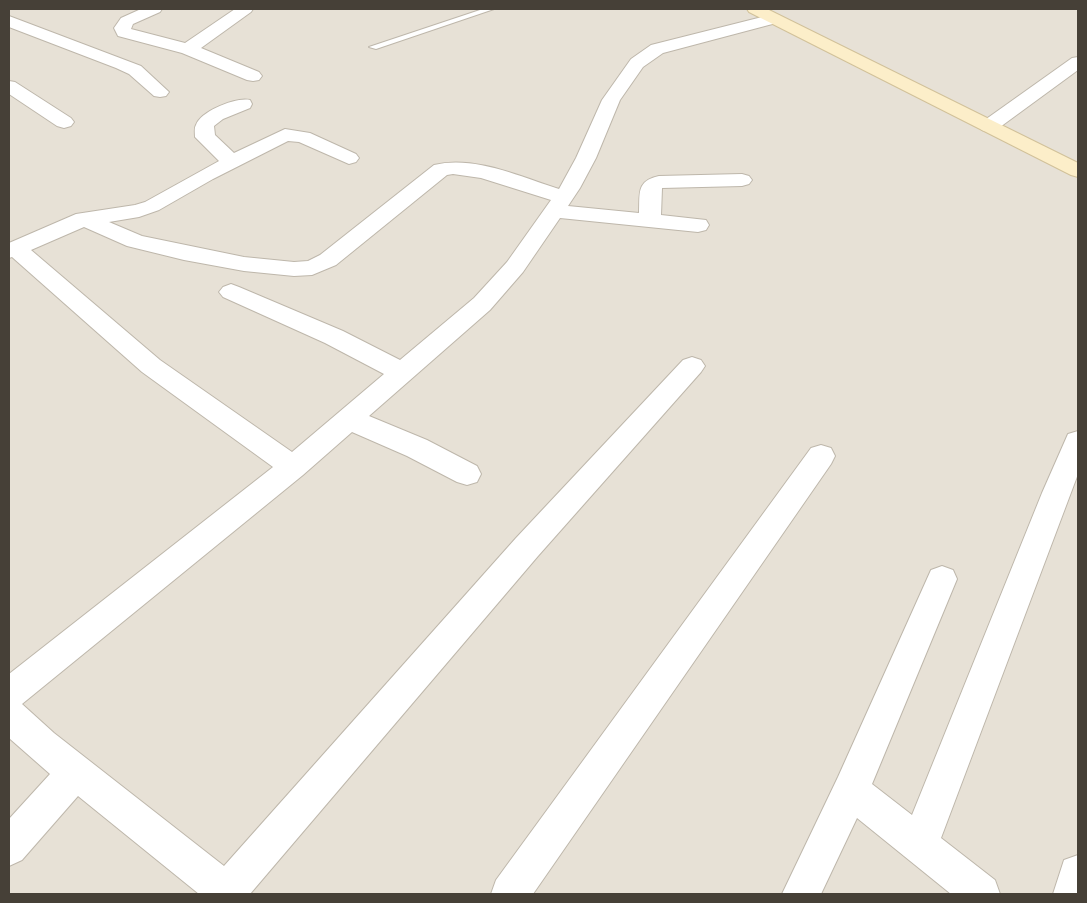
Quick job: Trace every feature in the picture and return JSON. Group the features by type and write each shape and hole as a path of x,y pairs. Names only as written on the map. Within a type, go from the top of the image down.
{"main road":[{"path":"765,14 1078,170"}],"street":[{"path":"154,9 127,21 122,28 124,32 188,49 253,76"},
{"path":"188,49 245,9"},
{"path":"9,694 293,467 482,304 515,266 559,204 586,158 611,100 637,62 657,49 765,14"},
{"path":"9,21 135,70 160,92"},
{"path":"989,126 1078,62"},
{"path":"9,86 64,122"},
{"path":"232,162 205,137 204,126 213,117 243,104"},
{"path":"293,467 151,366 12,249 84,220 139,211 152,206 274,140 292,135 304,137 349,158"},
{"path":"84,220 135,241 184,253 244,264 303,269 312,268 328,260 441,169 459,167 477,171 559,204 650,220 698,224"},
{"path":"650,220 652,185 659,182 742,180"},
{"path":"231,292 334,337 403,373"},
{"path":"9,715 75,772 228,893 527,547 692,366"},
{"path":"349,419 417,448 467,474"},
{"path":"919,844 1078,441"},
{"path":"510,894 820,456"},
{"path":"801,894 851,790 942,579"},
{"path":"9,847 75,772"},
{"path":"851,790 981,894"},
{"path":"1072,894 1078,874"}],"lane":[{"path":"373,47 490,9"}],"shaded area":[{"path":"9,9 1078,9 1078,894 9,894"}]}
